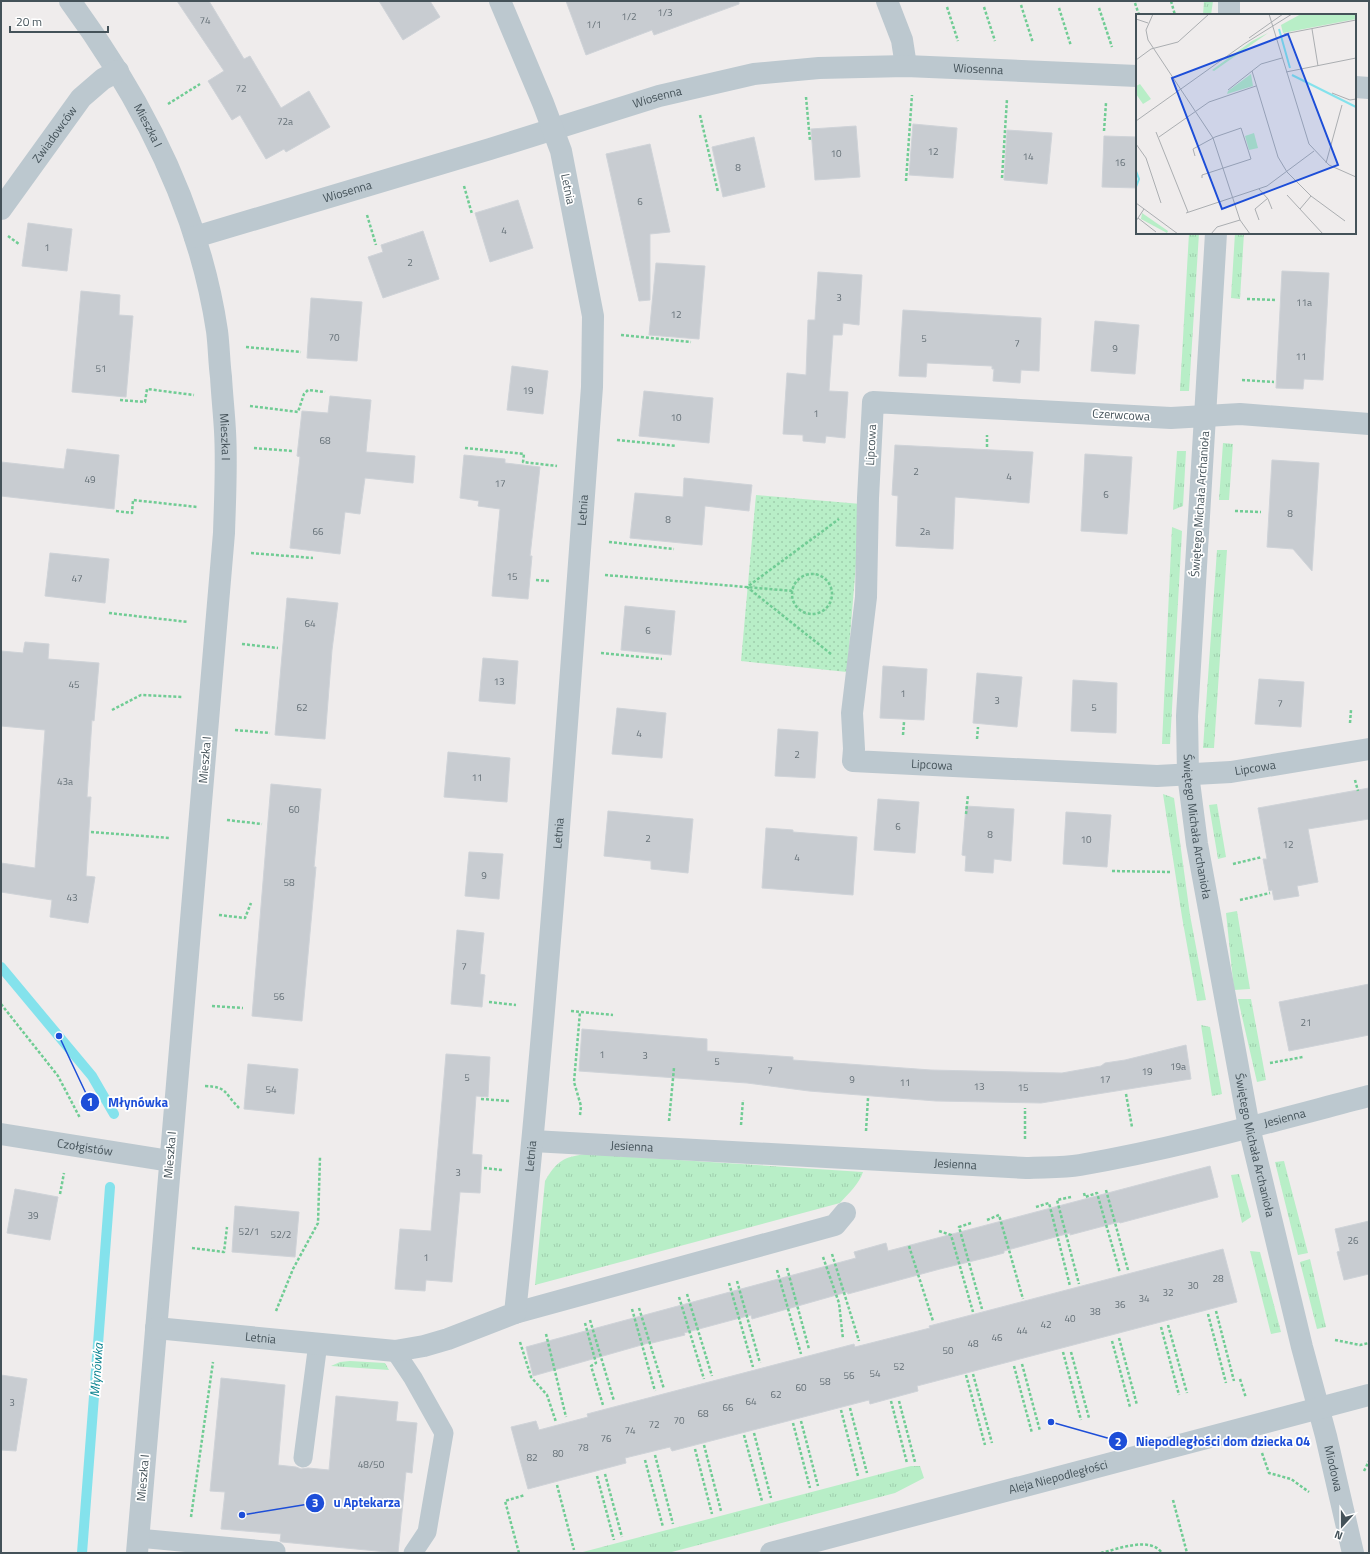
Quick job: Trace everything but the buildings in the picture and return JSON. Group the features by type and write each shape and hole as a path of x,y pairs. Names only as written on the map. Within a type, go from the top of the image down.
{"street":[{"name":"Mieszka I","path":"70,1 118,71 142,112 162,152 180,195 207,282 217,333 225,431 224,533 137,1546"},
{"name":"Letnia","path":"156,1328 395,1351 424,1346 448,1339 514,1314 533,1141 560,818 592,387 593,316 561,151 500,1"},
{"path":"887,1 902,40 906,66"},
{"path":"1229,1 1229,14"},
{"name":"Wiosenna","path":"194,237 659,96 754,74 819,68 906,66 1136,76"},
{"name":"Zwiadowców","path":"1,209 81,98 103,79 118,71"},
{"path":"1356,87 1369,88"},
{"name":"Świętego Michała Archanioła","path":"1216,234 1187,716 1188,774 1197,844 1249,1127 1302,1348 1319,1408"},
{"name":"Czerwcowa","path":"873,402 1171,418 1240,414 1369,424"},
{"name":"Lipcowa","path":"873,402 868,498 866,597 852,713 854,748 853,761 1157,776 1231,772 1369,749"},
{"name":"Jesienna","path":"533,1141 1023,1168 1076,1166 1203,1139 1369,1096"},
{"name":"Czołgistów","path":"1,1134 81,1148 170,1161"},
{"path":"514,1314 820,1230 836,1225 845,1213"},
{"name":"Aleja Niepodległości","path":"771,1553 1369,1395"},
{"name":"Miodowa","path":"1319,1408 1353,1553"}],"lane":[{"path":"303,1458 318,1343"},
{"path":"395,1351 413,1378 444,1433 427,1532 413,1553"},
{"path":"137,1546 187,1543 276,1551"}],"path":[{"path":"1171,1 1175,14"},
{"path":"1135,4 1139,14"},
{"path":"1021,5 1034,47"},
{"path":"947,7 960,47"},
{"path":"984,7 996,45"},
{"path":"1059,8 1072,48"},
{"path":"1099,8 1113,51"},
{"path":"163,107 200,84"},
{"path":"1002,178 1007,91"},
{"path":"806,92 810,141"},
{"path":"906,180 913,93"},
{"path":"1104,131 1106,98"},
{"path":"700,112 718,192"},
{"path":"462,182 472,214"},
{"path":"366,212 376,245"},
{"path":"1247,299 1276,300"},
{"path":"620,335 690,342"},
{"path":"241,347 301,352"},
{"path":"1242,380 1274,382"},
{"path":"120,400 145,402 147,389 201,396"},
{"path":"245,405 272,410 298,412 304,394 308,390 325,392"},
{"path":"611,440 676,446"},
{"path":"247,447 292,451"},
{"path":"465,448 524,454 523,462 586,469"},
{"path":"747,587 868,498"},
{"path":"116,512 132,513 134,500 204,508"},
{"path":"1235,511 1261,512"},
{"path":"603,541 674,549"},
{"path":"249,553 313,558"},
{"path":"579,573 793,591"},
{"path":"814,574 822,576 828,583 832,591 831,600 826,608 819,612 810,614 795,604 792,596 793,591 793,587 797,580 805,575 814,574"},
{"path":"747,587 843,663 858,666"},
{"path":"109,613 216,624"},
{"path":"236,643 278,648"},
{"path":"600,653 662,659"},
{"path":"112,710 141,694 210,699"},
{"path":"234,730 270,733"},
{"path":"226,820 262,824"},
{"path":"91,832 198,840"},
{"path":"1233,864 1262,857"},
{"path":"1112,871 1170,872"},
{"path":"1240,900 1270,893"},
{"path":"212,914 245,918 251,903"},
{"path":"1,1004 58,1076 81,1119"},
{"path":"211,1006 243,1008"},
{"path":"569,1011 613,1015"},
{"path":"580,1012 574,1082 581,1106 580,1118"},
{"path":"1270,1063 1303,1057"},
{"path":"669,1124 674,1068"},
{"path":"204,1086 217,1086 224,1090 239,1108"},
{"path":"1126,1094 1133,1135"},
{"path":"866,1137 868,1098"},
{"path":"741,1129 743,1100"},
{"path":"1025,1143 1026,1108"},
{"path":"275,1318 293,1269 318,1223 320,1157"},
{"path":"1098,1161 1128,1270"},
{"path":"1084,1193 1085,1197 1097,1193 1120,1273"},
{"path":"1071,1197 1057,1200 1079,1284"},
{"path":"1036,1207 1049,1203 1070,1286"},
{"path":"987,1220 999,1215 1023,1300"},
{"path":"971,1223 959,1227 982,1309"},
{"path":"190,1248 224,1252 227,1227"},
{"path":"820,1230 838,1303 843,1339"},
{"path":"820,1230 859,1341"},
{"path":"939,1231 951,1235 973,1312"},
{"path":"774,1242 809,1349"},
{"path":"774,1242 801,1354"},
{"path":"909,1246 933,1321"},
{"path":"726,1256 760,1363"},
{"path":"726,1256 753,1367"},
{"path":"675,1270 712,1376"},
{"path":"675,1270 704,1379"},
{"path":"628,1282 664,1389"},
{"path":"628,1282 655,1391"},
{"path":"580,1296 614,1401"},
{"path":"580,1296 596,1363 591,1366 604,1405"},
{"path":"538,1307 566,1417"},
{"path":"1216,1311 1234,1381"},
{"path":"514,1314 531,1377 547,1395 556,1422"},
{"path":"1208,1314 1226,1383"},
{"path":"1168,1325 1187,1393"},
{"path":"1161,1327 1179,1395"},
{"path":"187,1543 216,1333"},
{"path":"1119,1338 1137,1406"},
{"path":"1335,1340 1360,1346 1369,1343"},
{"path":"1112,1341 1130,1407"},
{"path":"1063,1352 1081,1420"},
{"path":"1071,1352 1089,1418"},
{"path":"1022,1364 1040,1431"},
{"path":"1014,1366 1032,1433"},
{"path":"973,1374 992,1443"},
{"path":"966,1375 985,1445"},
{"path":"891,1401 907,1463"},
{"path":"899,1401 915,1462"},
{"path":"850,1408 867,1473"},
{"path":"841,1410 858,1476"},
{"path":"801,1421 818,1486"},
{"path":"793,1423 810,1488"},
{"path":"754,1433 771,1498"},
{"path":"744,1435 762,1501"},
{"path":"704,1446 721,1511"},
{"path":"695,1449 712,1514"},
{"path":"655,1454 673,1524"},
{"path":"645,1460 663,1527"},
{"path":"1268,1473 1292,1479 1310,1493"},
{"path":"605,1474 622,1537"},
{"path":"597,1476 614,1540"},
{"path":"557,1485 574,1550"},
{"path":"519,1553 505,1501 525,1495"},
{"path":"1173,1500 1187,1553"},
{"path":"1101,1553 1137,1544 1151,1545 1160,1550 1162,1553"}],"green space":[{"path":"1204,1 1213,1 1211,14 1203,14"},
{"path":"1189,234 1199,234 1189,391 1180,391"},
{"path":"1235,234 1244,234 1240,299 1231,298"},
{"path":"1223,443 1233,444 1229,500 1219,500"},
{"path":"1177,451 1186,451 1183,506 1173,510"},
{"path":"756,495 861,504 847,672 741,661"},
{"path":"1172,527 1182,531 1170,744 1162,744"},
{"path":"1217,550 1227,550 1214,748 1203,748"},
{"path":"1163,794 1174,798 1190,915 1206,1000 1197,1001"},
{"path":"1217,804 1226,857 1218,859 1209,805"},
{"path":"1237,911 1250,989 1234,990 1226,913"},
{"path":"1238,999 1251,999 1266,1080 1257,1082"},
{"path":"1201,1025 1210,1027 1222,1094 1212,1096"},
{"path":"586,1154 863,1172 856,1185 840,1203 535,1285 545,1181 557,1164 561,1161"},
{"path":"1284,1161 1308,1253 1298,1255 1275,1162"},
{"path":"1239,1174 1251,1217 1242,1223 1231,1175"},
{"path":"1250,1251 1260,1252 1281,1332 1271,1334"},
{"path":"1310,1259 1326,1327 1317,1329 1300,1262"},
{"path":"350,1361 385,1363 389,1370 331,1366 340,1362"},
{"path":"911,1466 920,1466 924,1478 895,1493 668,1553 579,1553"}],"waterway":[{"name":"Młynówka","path":"1,967 92,1076 114,1114"},
{"name":"Młynówka","path":"82,1553 110,1187"}],"place":[{"name":"Młynówka","path":"59,1036"},
{"name":"Niepodległości dom dziecka 04","path":"1051,1422"},
{"name":"u Aptekarza","path":"242,1515"}]}
